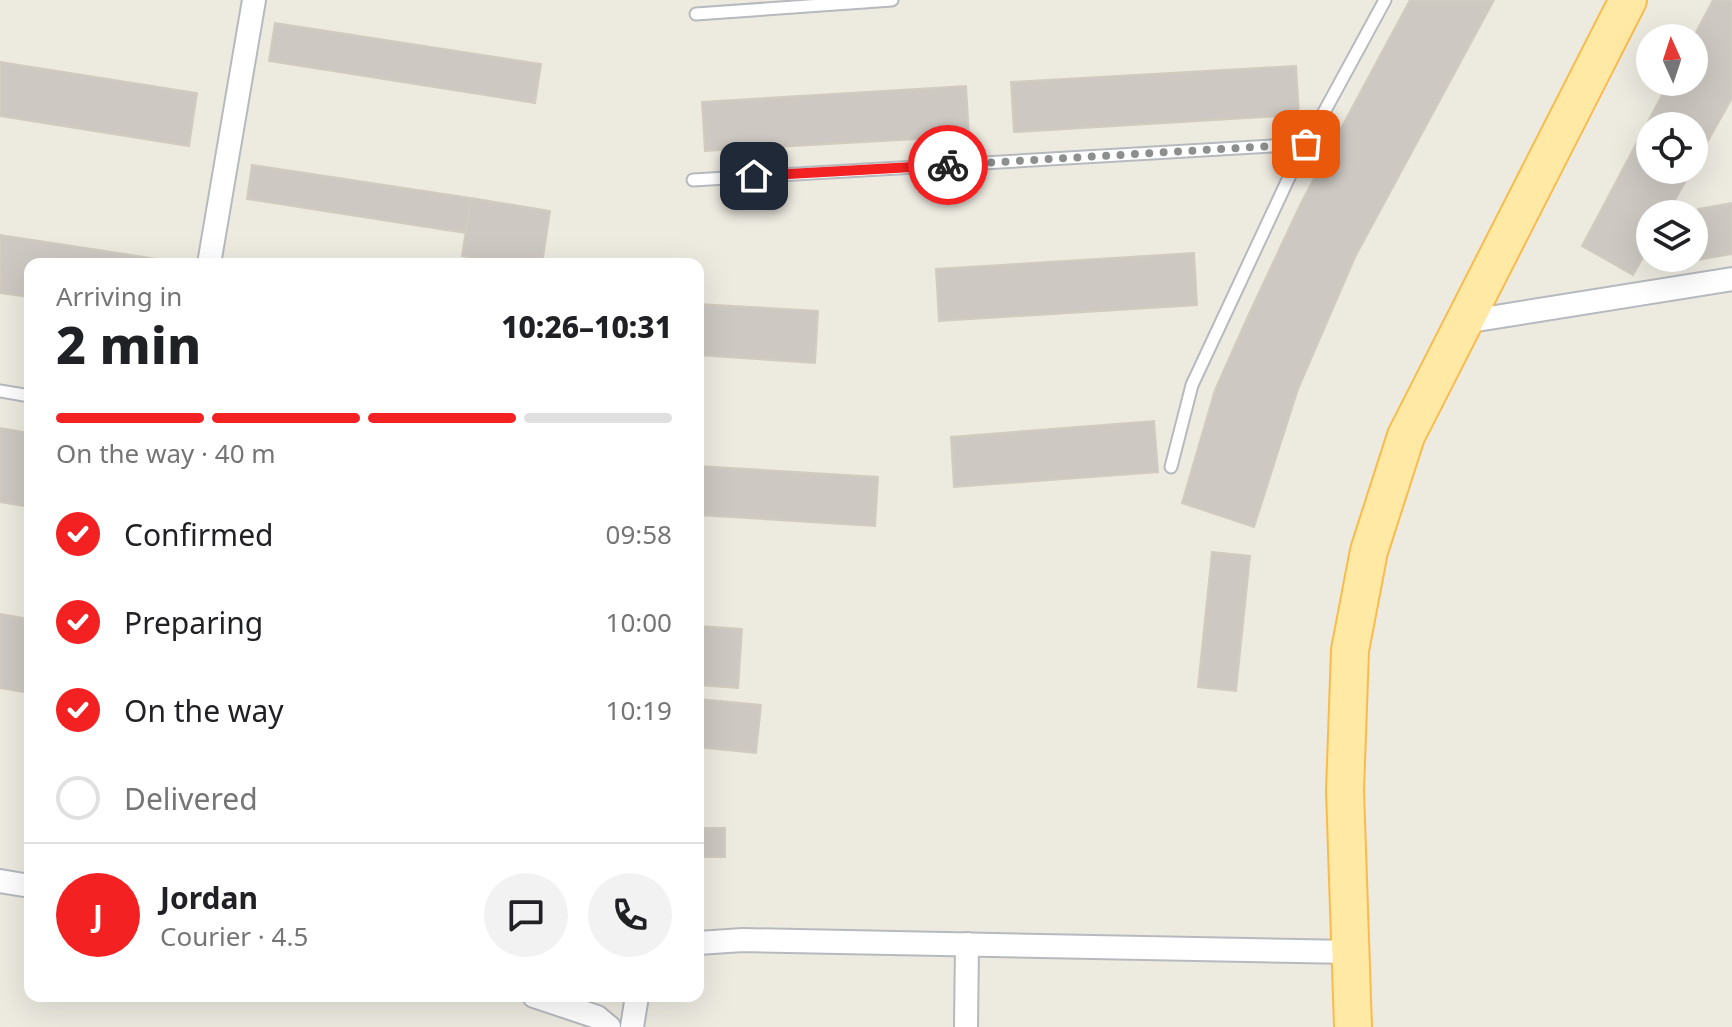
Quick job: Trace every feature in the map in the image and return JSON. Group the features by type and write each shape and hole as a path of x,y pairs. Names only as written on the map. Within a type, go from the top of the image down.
{"main road":[{"path":"1353,1027 1345,791 1350,650 1369,551 1406,436 1628,0"}],"street":[{"path":"210,258 254,0"},
{"path":"1464,322 1732,279"},
{"path":"0,881 24,885"},
{"path":"704,943 743,940 1351,952"},
{"path":"966,1027 967,944"},
{"path":"552,1002 597,1017 609,1027"},
{"path":"632,1027 636,1002"}],"lane":[{"path":"696,14 892,0"},
{"path":"1171,467 1192,385 1291,173 1385,0"},
{"path":"693,180 1306,144"},
{"path":"0,391 24,395"}],"building":[{"path":"1410,0 1494,0 1355,257 1298,389 1254,527 1182,503 1215,390 1249,314 1302,201"},
{"path":"1713,0 1732,0 1732,98 1708,141 1708,112 1653,112 1662,96 1708,96 1708,24 1700,24"},
{"path":"275,23 541,64 535,103 269,61"},
{"path":"0,62 197,93 189,146 0,116"},
{"path":"1296,66 1299,115 1014,132 1011,82"},
{"path":"966,86 969,136 705,151 702,102"},
{"path":"1636,144 1636,184 1684,184 1675,200 1636,200 1636,270 1633,275 1582,246"},
{"path":"252,165 471,198 466,233 247,199"},
{"path":"471,198 550,211 543,258 462,256"},
{"path":"1732,203 1732,254 1708,258 1708,207"},
{"path":"0,235 151,258 24,258 24,296 0,293"},
{"path":"1194,253 1197,305 939,321 936,269"},
{"path":"704,304 818,311 815,363 704,355"},
{"path":"1154,421 1158,472 954,487 951,437"},
{"path":"0,428 24,432 24,506 0,502"},
{"path":"704,466 878,477 875,526 704,515"},
{"path":"1212,552 1250,556 1236,691 1198,687"},
{"path":"0,614 24,618 24,692 0,688"},
{"path":"704,626 742,629 738,688 704,685"},
{"path":"704,700 761,705 756,753 704,748"},
{"path":"704,828 725,828 725,857 704,857"}],"way so far":[{"path":"948,165 1306,144"}],"route":[{"path":"754,176 948,165"}]}
